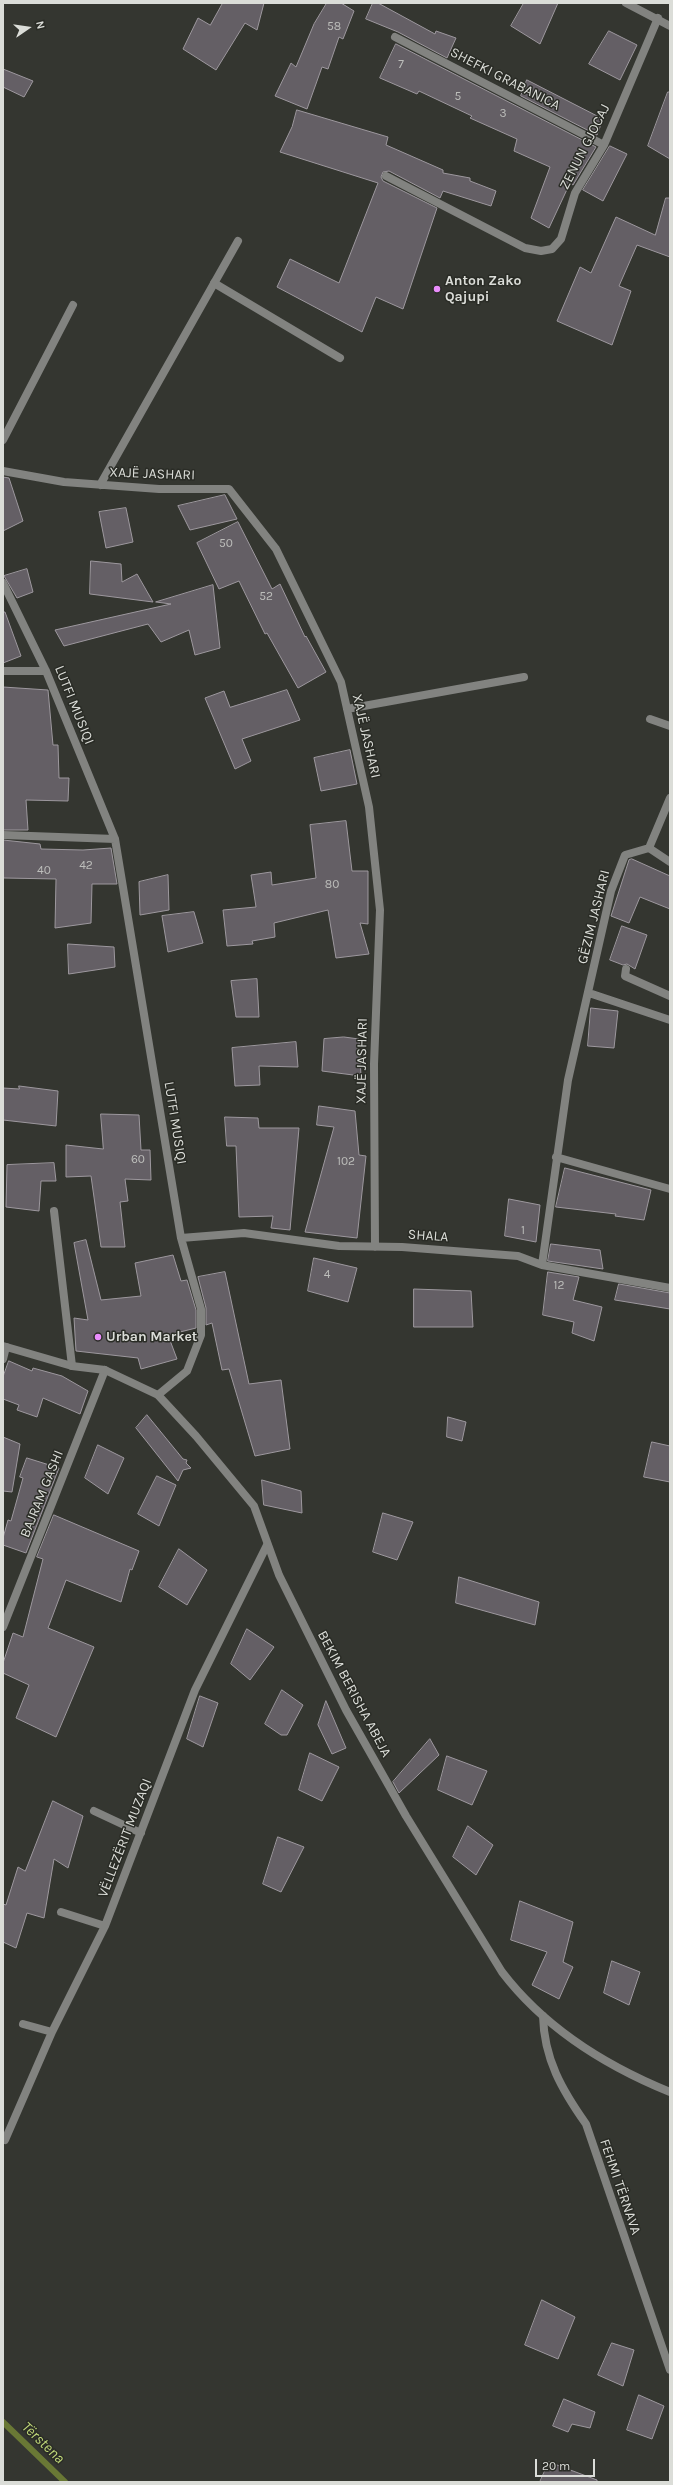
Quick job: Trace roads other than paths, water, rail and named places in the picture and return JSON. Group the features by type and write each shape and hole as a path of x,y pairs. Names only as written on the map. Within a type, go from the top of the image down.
{"street":[{"path":"626,3 658,18 670,26"},
{"name":"ZENUN GJOCAJ","path":"386,176 525,248 541,251 552,248 561,239 575,193 604,144 658,18"},
{"name":"SHEFKI GRABANICA","path":"395,37 604,144"},
{"path":"100,485 238,241"},
{"path":"214,283 340,358"},
{"path":"3,440 73,304"},
{"name":"XAJË JASHARI","path":"3,471 64,482 100,485 159,489 229,489 276,549 341,682 369,807 380,910 374,1064 375,1247"},
{"name":"LUTFI MUSIQI","path":"3,583 46,671 115,839 181,1238 201,1310 201,1335 187,1371 158,1395"},
{"path":"3,671 46,671"},
{"path":"347,709 524,677"},
{"path":"650,719 670,726"},
{"path":"670,798 649,848 670,862"},
{"path":"3,835 115,839"},
{"name":"GËZIM JASHARI","path":"542,1265 568,1080 612,890 625,855 649,848"},
{"path":"626,969 625,976 670,996"},
{"path":"589,993 670,1020"},
{"path":"556,1157 670,1189"},
{"path":"54,1210 72,1366"},
{"name":"SHALA","path":"181,1238 244,1233 325,1245 518,1256 542,1265 670,1288"},
{"path":"3,1359 4,1346"},
{"name":"BEKIM BERISHA ABEJA","path":"4,1346 72,1366 105,1370 158,1395 196,1436 254,1506 267,1545 307,1632 346,1710 406,1816 502,1972 520,1995 543,2016 606,2061 670,2092"},
{"name":"BAJRAM GASHI","path":"3,1627 105,1370"},
{"name":"VËLLEZËRIT MUZAQI","path":"5,2140 52,2032 105,1926 195,1690 267,1545"},
{"path":"94,1811 140,1834"},
{"path":"61,1912 105,1926"},
{"name":"FEHMI TËRNAVA","path":"543,2016 543,2036 553,2071 562,2090 586,2124 670,2370"},
{"path":"23,2024 52,2032"}],"waterway":[{"name":"Tërstena","path":"3,2422 65,2482"}],"place":[{"name":"Anton Zako Qajupi","path":"437,289"},
{"name":"Urban Market","path":"98,1337"}]}
